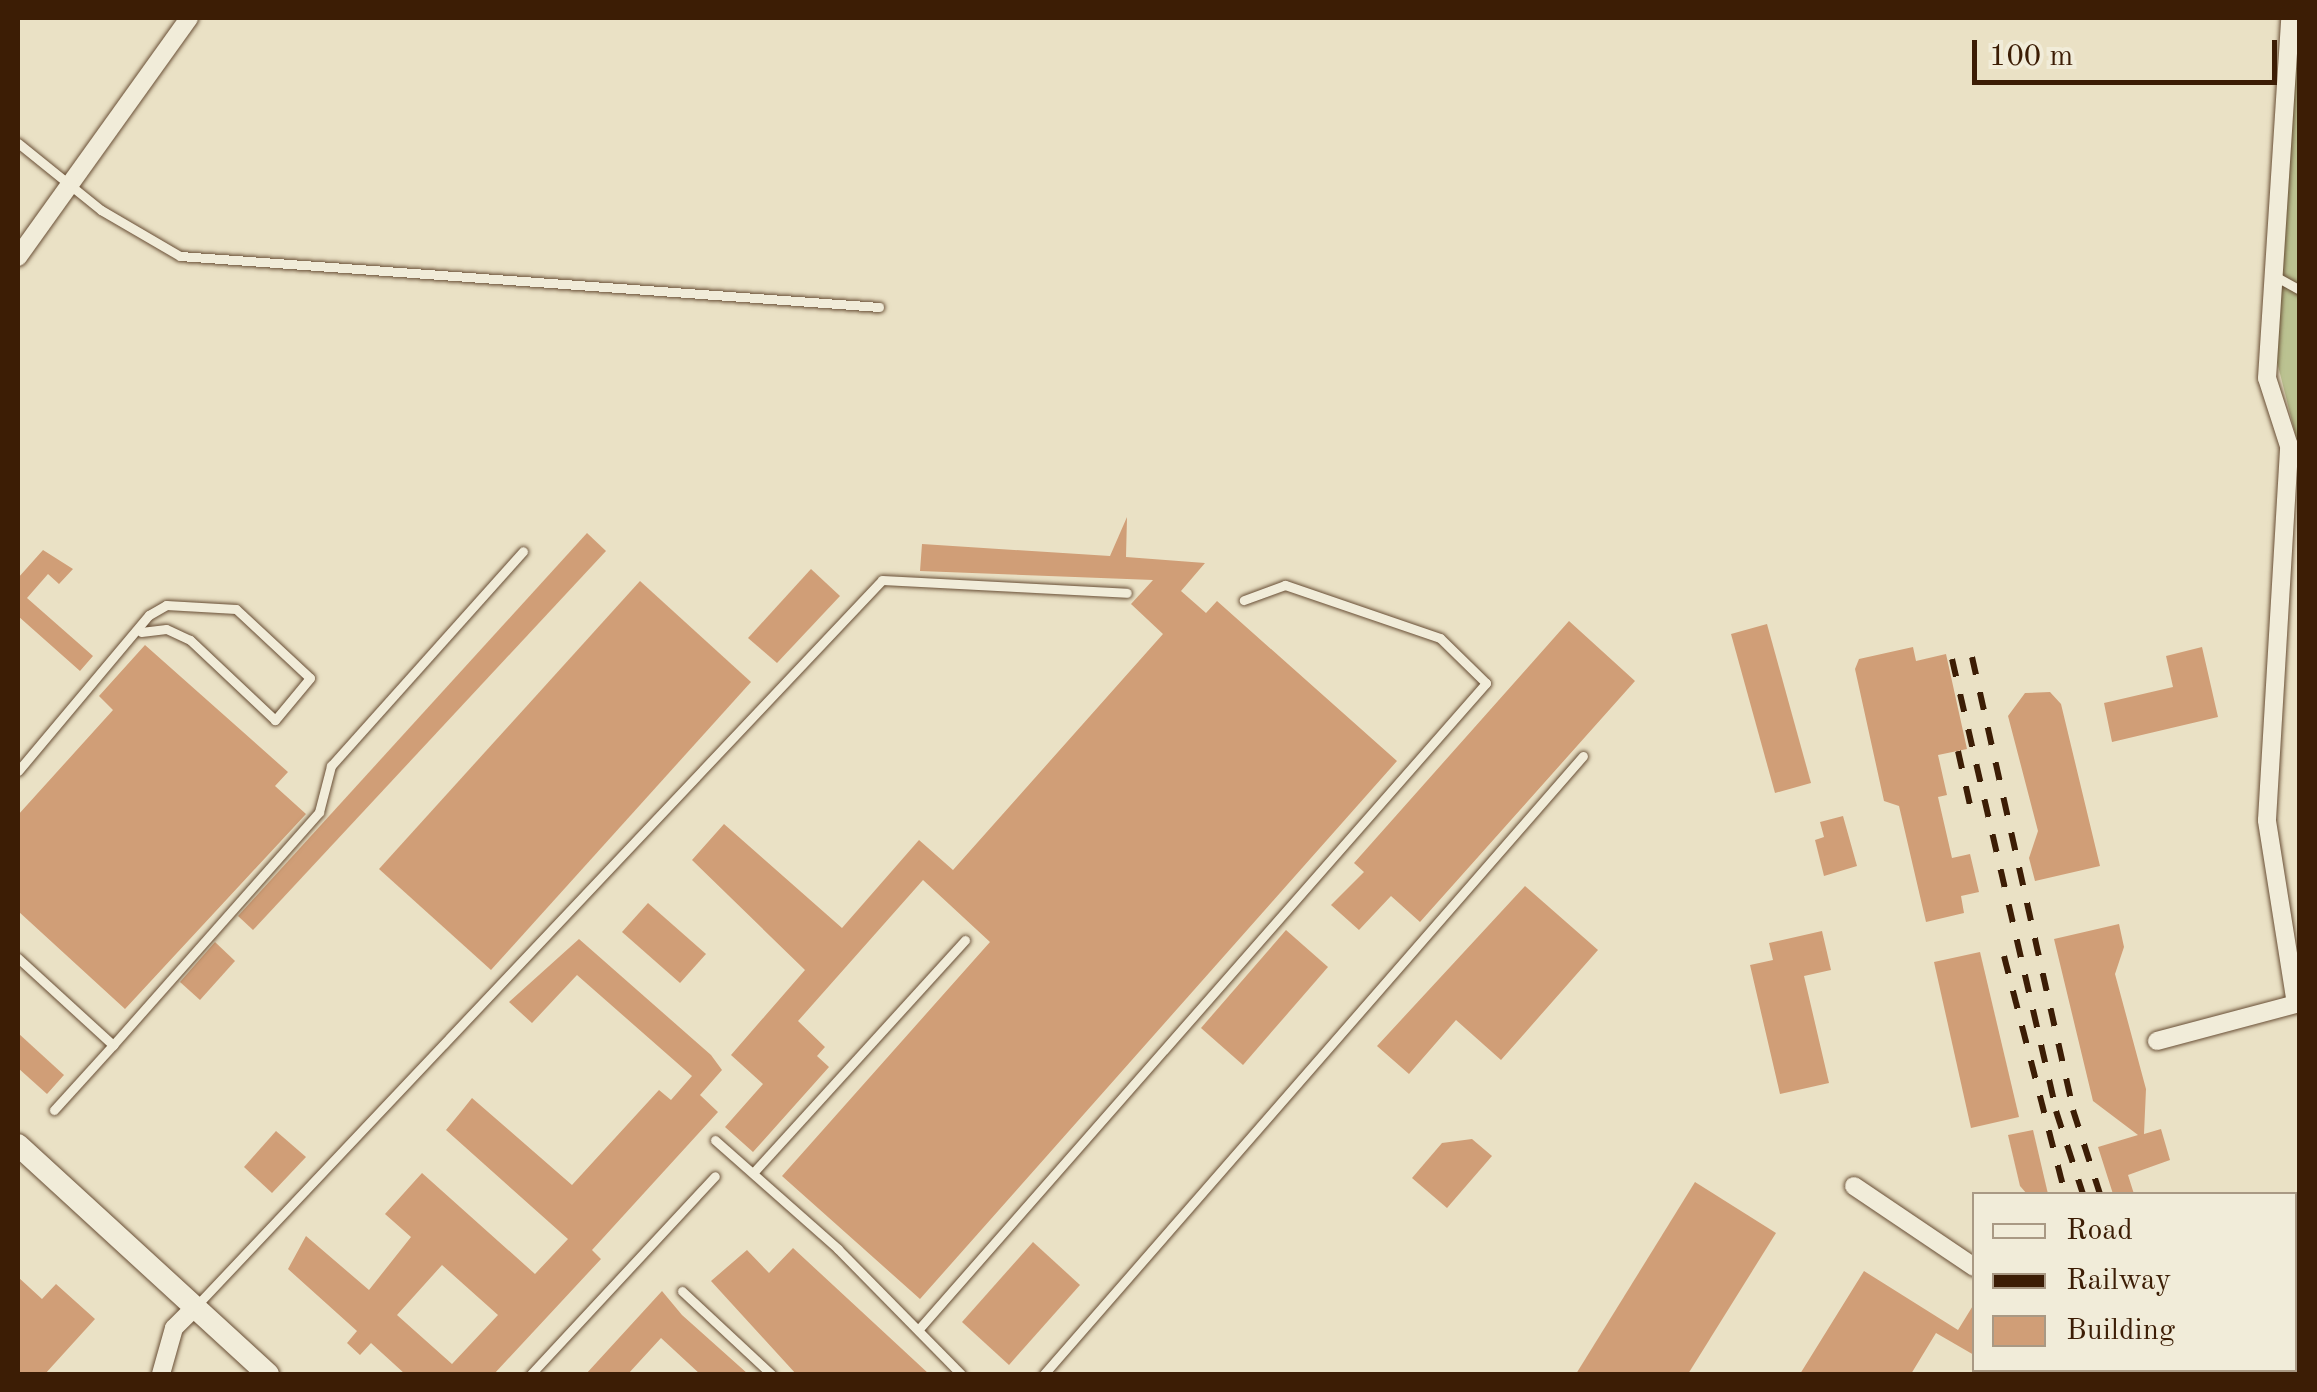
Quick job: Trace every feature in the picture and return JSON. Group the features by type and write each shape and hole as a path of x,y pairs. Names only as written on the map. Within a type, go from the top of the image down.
{"street":[{"path":"18,257 190,18"},
{"path":"2157,1041 2296,1004 2267,820 2289,446 2267,378 2270,274 2290,18"},
{"path":"18,1145 268,1374"},
{"path":"1854,1186 1972,1266"},
{"path":"161,1374 174,1328 195,1307"}],"lane":[{"path":"18,143 150,244 226,264 878,307"},
{"path":"2270,274 2300,290"},
{"path":"54,1110 319,812 331,766 523,551"},
{"path":"195,1307 882,580 1127,593"},
{"path":"918,1330 1486,683 1440,638 1302,590 1285,585 1244,600"},
{"path":"18,771 141,632 166,605 236,609 310,678 275,720 190,640 166,628 141,632"},
{"path":"1044,1374 1583,756"},
{"path":"753,1173 965,940"},
{"path":"18,958 113,1045"},
{"path":"715,1140 961,1374"},
{"path":"531,1374 715,1176"},
{"path":"682,1291 771,1374"}],"green space":[{"path":"2299,18 2299,449 2269,330"}],"building":[{"path":"1127,517 1126,557 1205,563 1181,591 1206,613 1217,601 1397,761 920,1299 782,1176 990,942 923,880 798,1021 825,1047 817,1056 829,1067 753,1152 725,1127 763,1084 731,1055 805,970 692,860 724,824 842,928 919,840 953,870 1163,634 1131,604 1153,580 920,571 922,544 1110,556"},
{"path":"587,533 606,551 253,930 238,916"},
{"path":"43,550 73,569 59,584 48,574 27,598 93,656 80,671 18,616 18,578"},
{"path":"811,569 840,596 777,663 748,638"},
{"path":"640,581 751,682 491,970 379,869"},
{"path":"1569,621 1635,681 1420,922 1391,896 1359,930 1331,905 1364,872 1354,863"},
{"path":"1767,624 1811,783 1775,793 1731,634"},
{"path":"145,645 288,772 275,786 306,814 125,1009 18,911 18,815 113,710 99,696"},
{"path":"1913,647 1916,661 1946,654 1967,749 1938,755 1947,795 1938,797 1952,858 1970,854 1979,892 1961,896 1964,913 1926,922 1899,806 1884,801 1855,669 1859,659"},
{"path":"2202,647 2218,717 2112,742 2104,703 2173,687 2166,656"},
{"path":"2050,692 2061,704 2100,866 2035,881 2029,858 2038,831 2008,716 2025,693"},
{"path":"1843,816 1857,866 1824,876 1815,840 1824,837 1820,822"},
{"path":"1525,886 1598,950 1501,1060 1456,1020 1409,1074 1377,1046"},
{"path":"648,903 706,954 680,983 622,932"},
{"path":"2119,924 2124,947 2115,974 2146,1089 2144,1134 2161,1129 2170,1160 2128,1175 2133,1192 2112,1192 2098,1147 2138,1135 2093,1101 2054,939"},
{"path":"1286,930 1328,967 1243,1065 1201,1028"},
{"path":"1822,931 1831,970 1804,976 1829,1083 1780,1094 1750,965 1773,960 1769,943"},
{"path":"579,939 711,1055 722,1070 700,1095 718,1112 592,1250 601,1259 494,1374 405,1374 371,1343 360,1355 347,1343 357,1331 288,1269 306,1236 369,1290 411,1237 385,1214 422,1173 535,1274 568,1239 446,1130 472,1098 572,1185 659,1090 671,1100 692,1076 577,975 532,1023 509,1002","holes":["442,1265 498,1315 452,1364 397,1315"]},
{"path":"215,942 235,961 200,1000 180,982"},
{"path":"1980,952 2019,1117 1971,1128 1934,962"},
{"path":"18,1033 64,1075 47,1094 18,1068"},
{"path":"2033,1130 2048,1192 2025,1192 2020,1186 2008,1135"},
{"path":"276,1131 306,1157 272,1193 244,1167"},
{"path":"1472,1139 1492,1156 1447,1208 1412,1178 1442,1143"},
{"path":"1695,1182 1776,1233 1688,1374 1576,1374"},
{"path":"1033,1242 1080,1285 1009,1365 962,1322"},
{"path":"793,1248 929,1374 796,1374 711,1281 747,1250 769,1273"},
{"path":"1864,1271 1958,1330 1972,1307 1972,1354 1936,1333 1911,1374 1800,1374"},
{"path":"18,1277 42,1299 56,1284 95,1319 45,1374 18,1374"},
{"path":"662,1291 682,1315 748,1374 700,1374 661,1338 628,1374 586,1374"}],"railway":[{"path":"1972,657 2073,1110 2099,1192"},
{"path":"1952,659 2056,1111 2082,1192"},
{"path":"1958,751 1972,814"},
{"path":"2004,956 2064,1192"}]}
